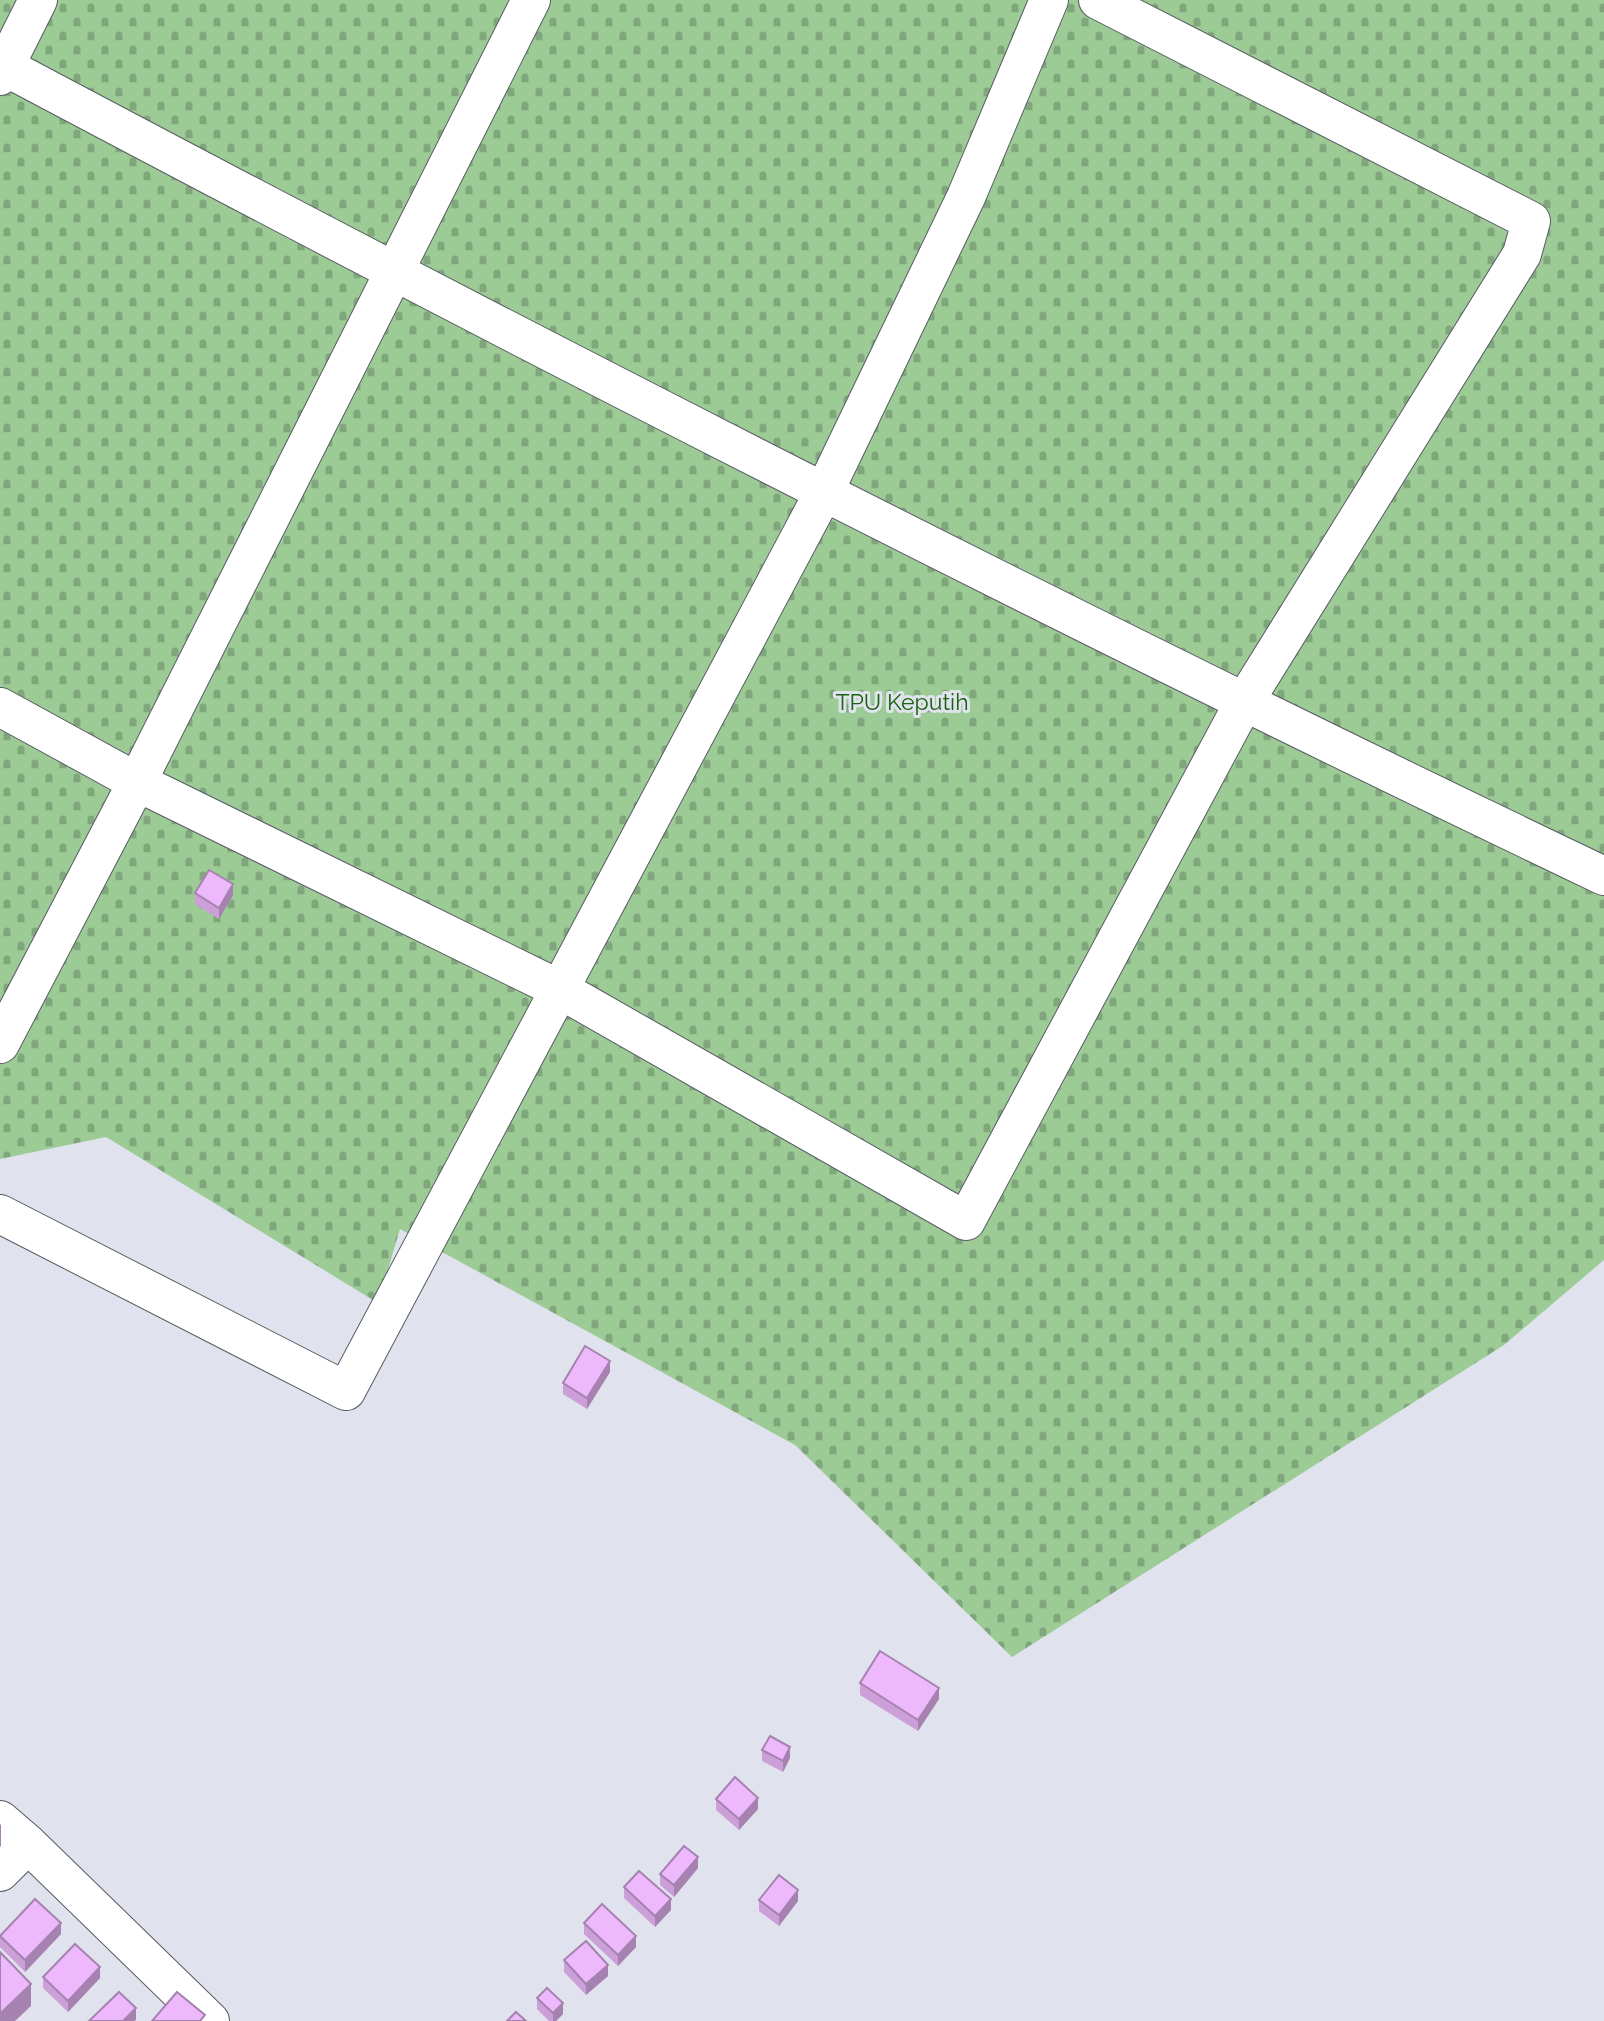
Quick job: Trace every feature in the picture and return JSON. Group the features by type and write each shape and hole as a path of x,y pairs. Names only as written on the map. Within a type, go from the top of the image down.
{"street":[{"path":"38,0 2,69 392,272 1243,704 1604,876"},
{"path":"0,1044 136,782 531,0"},
{"path":"0,1214 346,1391 825,490 965,197 1049,0"},
{"path":"0,707 136,782 559,989 966,1221 1243,704 1522,254 1531,221 1098,0"},
{"path":"0,1872 14,1832 210,2021"}],"green space":[{"name":"TPU Keputih","path":"0,0 1604,0 1604,1260 1504,1345 1012,1657 795,1445 400,1229 378,1303 106,1137 0,1159"}],"building":[{"path":"209,870 233,884 219,908 195,893"},
{"path":"585,1346 610,1361 587,1398 563,1383"},
{"path":"880,1651 939,1688 918,1720 860,1683"},
{"path":"770,1736 790,1747 783,1761 762,1750"},
{"path":"735,1777 758,1798 739,1819 716,1799"},
{"path":"684,1846 698,1857 674,1885 660,1874"},
{"path":"639,1871 671,1899 655,1916 624,1887"},
{"path":"779,1875 798,1890 779,1915 759,1900"},
{"path":"35,1899 61,1923 25,1960 0,1936"},
{"path":"602,1904 636,1936 618,1955 584,1923"},
{"path":"586,1941 608,1965 586,1984 564,1960"},
{"path":"75,1944 100,1967 68,2001 43,1977"},
{"path":"0,1952 31,1984 0,2014"},
{"path":"547,1988 563,2003 553,2013 537,1998"},
{"path":"119,1992 136,2008 123,2021 89,2021"},
{"path":"177,1992 205,2015 200,2021 152,2021"},
{"path":"516,2012 526,2021 507,2021"}]}
